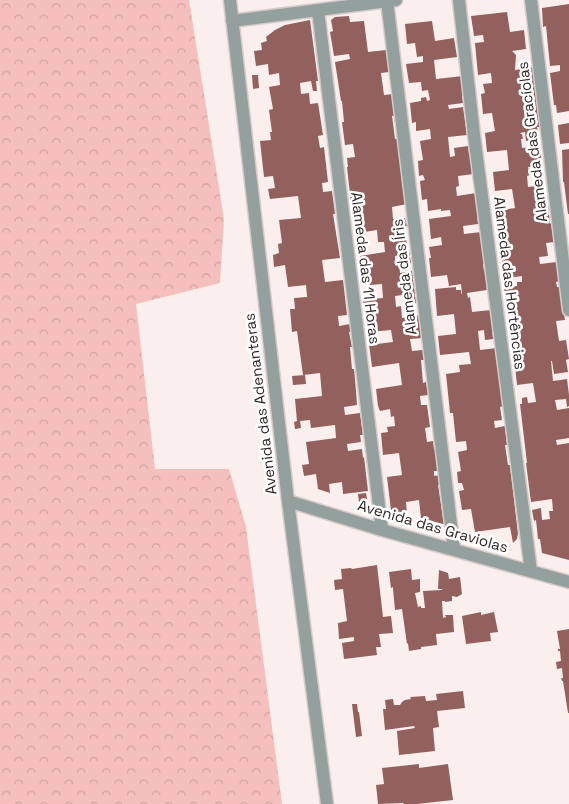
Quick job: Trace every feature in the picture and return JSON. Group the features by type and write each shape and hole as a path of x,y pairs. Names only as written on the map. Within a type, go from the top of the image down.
{"street":[{"name":"Avenida das Adenanteras","path":"230,0 288,501 327,804"},
{"name":"Alameda das Hortências","path":"459,0 474,135 531,571"},
{"name":"Alameda das Gracíolas","path":"531,0 569,310"},
{"path":"232,21 392,1"},
{"name":"Alameda das Íris","path":"392,1 454,549"},
{"name":"Alameda das 11 Horas","path":"318,10 382,530"},
{"name":"Avenida das Graviolas","path":"288,501 382,530 569,582"}],"green space":[{"path":"0,0 189,0 224,219 220,283 136,304 155,469 229,469 246,527 282,804 0,804"}],"building":[{"path":"569,4 569,111 557,113 556,105 554,105 550,73 560,71 560,65 550,66 546,26 543,27 542,8"},
{"path":"507,12 510,32 524,30 526,49 512,51 516,55 515,70 534,67 541,127 537,127 539,139 526,141 525,132 520,133 523,139 521,139 522,148 540,146 542,166 528,167 530,175 527,176 528,187 543,185 545,204 548,204 554,242 546,243 548,256 539,257 540,264 557,262 559,281 556,282 557,287 559,287 565,320 556,321 559,341 566,340 569,359 566,360 568,372 554,374 551,361 553,381 567,379 569,395 569,406 567,407 566,399 555,400 557,410 569,408 569,438 556,440 557,445 569,443 569,560 542,553 536,520 534,521 532,510 541,508 542,520 550,519 549,511 553,511 552,499 531,502 520,404 522,404 522,398 527,397 528,403 536,402 533,383 517,385 515,366 517,366 510,327 514,327 511,307 507,307 504,288 517,286 517,282 522,282 522,276 508,278 507,268 503,268 495,211 515,208 512,189 495,191 493,172 509,170 507,150 487,152 485,133 495,131 492,113 483,114 481,94 485,93 483,84 492,83 491,73 478,75 475,43 484,42 483,35 474,36 471,16"},
{"path":"349,16 350,22 364,21 368,52 386,50 389,72 381,73 384,95 393,94 395,116 392,116 395,139 400,138 402,182 405,182 407,204 392,207 393,219 405,218 407,226 404,227 411,263 401,265 400,255 395,256 395,263 399,263 400,273 412,271 416,303 410,304 409,294 395,296 396,307 401,306 402,318 421,315 423,338 410,339 412,351 423,350 425,360 421,360 423,383 426,382 428,395 420,396 421,405 427,405 430,427 425,428 427,442 433,441 434,449 437,448 439,471 434,471 434,476 440,475 441,484 438,485 444,524 421,518 419,500 406,502 407,514 391,510 387,477 402,475 399,453 383,455 381,433 388,432 387,427 395,426 394,416 391,417 390,409 380,411 376,389 402,385 399,363 372,367 369,344 372,344 370,335 377,334 377,344 393,342 391,330 370,332 368,322 366,322 363,300 383,298 382,284 370,285 369,277 363,278 360,256 385,252 384,242 378,242 377,230 358,233 355,202 351,203 347,158 355,157 353,144 345,145 342,101 335,62 350,59 349,54 334,56 330,32 333,31 331,20 335,17"},
{"path":"310,20 318,81 316,81 317,91 313,91 311,81 300,83 301,94 309,93 310,104 318,103 323,135 318,136 320,148 324,147 328,182 322,183 323,192 332,191 335,214 333,214 340,258 322,260 325,282 343,280 347,315 338,316 339,326 350,324 351,332 349,332 352,347 350,347 357,405 344,407 345,415 360,413 363,435 360,435 361,442 347,444 348,451 362,449 368,491 343,494 342,482 329,484 330,493 318,489 316,474 304,476 302,465 309,464 306,442 336,438 335,425 311,428 310,420 300,421 301,428 295,429 294,422 297,421 295,399 322,396 320,373 303,375 297,331 292,332 290,309 295,309 294,298 307,297 306,285 288,287 285,265 274,267 273,255 279,253 278,244 282,243 279,220 301,218 298,196 270,199 268,189 275,188 273,176 264,177 260,141 271,140 270,132 272,132 269,110 273,109 269,87 280,85 279,73 269,75 268,64 256,66 254,51 262,50 261,43 267,41 266,37 275,30 285,25"},
{"path":"432,21 435,41 454,38 457,57 434,60 436,79 463,76 465,96 462,96 463,103 448,105 449,109 463,107 467,135 448,137 450,157 455,156 454,148 468,146 469,154 472,154 474,174 458,176 459,186 456,187 457,196 476,193 478,224 463,226 464,234 481,232 487,290 467,293 468,298 470,297 472,312 491,310 493,339 485,340 484,330 478,331 480,350 497,348 501,379 499,379 504,406 500,407 502,420 494,421 495,428 505,426 507,445 505,445 508,465 510,465 518,534 517,539 513,543 510,527 475,532 471,509 462,510 459,491 464,490 462,483 458,483 457,472 461,471 458,452 467,450 466,441 456,442 453,413 450,413 446,374 460,372 459,365 471,364 469,352 440,355 438,336 456,334 454,314 437,316 435,289 456,287 456,290 461,290 461,294 462,293 461,284 449,286 447,275 431,277 429,247 442,245 441,237 431,239 429,219 451,216 450,210 428,211 427,199 422,200 420,181 425,180 423,175 419,176 418,161 423,160 420,141 431,139 430,129 416,131 416,122 412,123 410,103 421,101 421,98 426,97 427,101 430,100 428,90 422,91 421,82 409,83 406,64 423,62 423,56 417,57 415,43 407,44 405,24"},
{"path":"252,75 258,75 259,88 253,89"},
{"path":"569,123 569,143 560,144 558,125"},
{"path":"569,149 568,214 563,182 562,150"},
{"path":"305,375 306,384 293,385 292,376"},
{"path":"366,493 367,499 362,503 359,502 358,494"},
{"path":"377,565 383,617 391,616 393,633 379,634 381,647 376,647 377,655 344,659 342,643 354,641 354,637 339,639 338,623 347,621 343,589 335,590 334,580 342,579 341,569"},
{"path":"411,569 412,580 420,579 420,592 415,593 418,607 425,608 423,591 442,590 438,589 439,570 448,573 449,579 460,577 462,594 457,597 452,596 452,601 442,601 443,618 446,617 445,615 453,615 454,632 436,634 437,645 409,651 402,609 395,610 393,587 391,588 389,572"},
{"path":"481,612 481,615 494,612 498,632 490,633 491,641 466,644 462,616"},
{"path":"569,629 568,713 561,678 563,678 562,668 557,669 556,662 561,661 560,651 558,651 560,649 557,631"},
{"path":"463,691 465,708 437,711 439,727 433,728 435,751 399,755 397,731 415,728 414,726 385,730 383,709 386,709 385,700 393,699 394,705 400,705 405,700 411,699 410,697 425,696 426,701 437,700 436,694"},
{"path":"352,704 357,704 362,736 356,737"},
{"path":"419,764 419,768 448,764 453,800 417,804 378,804 376,785 384,784 382,768"}]}
